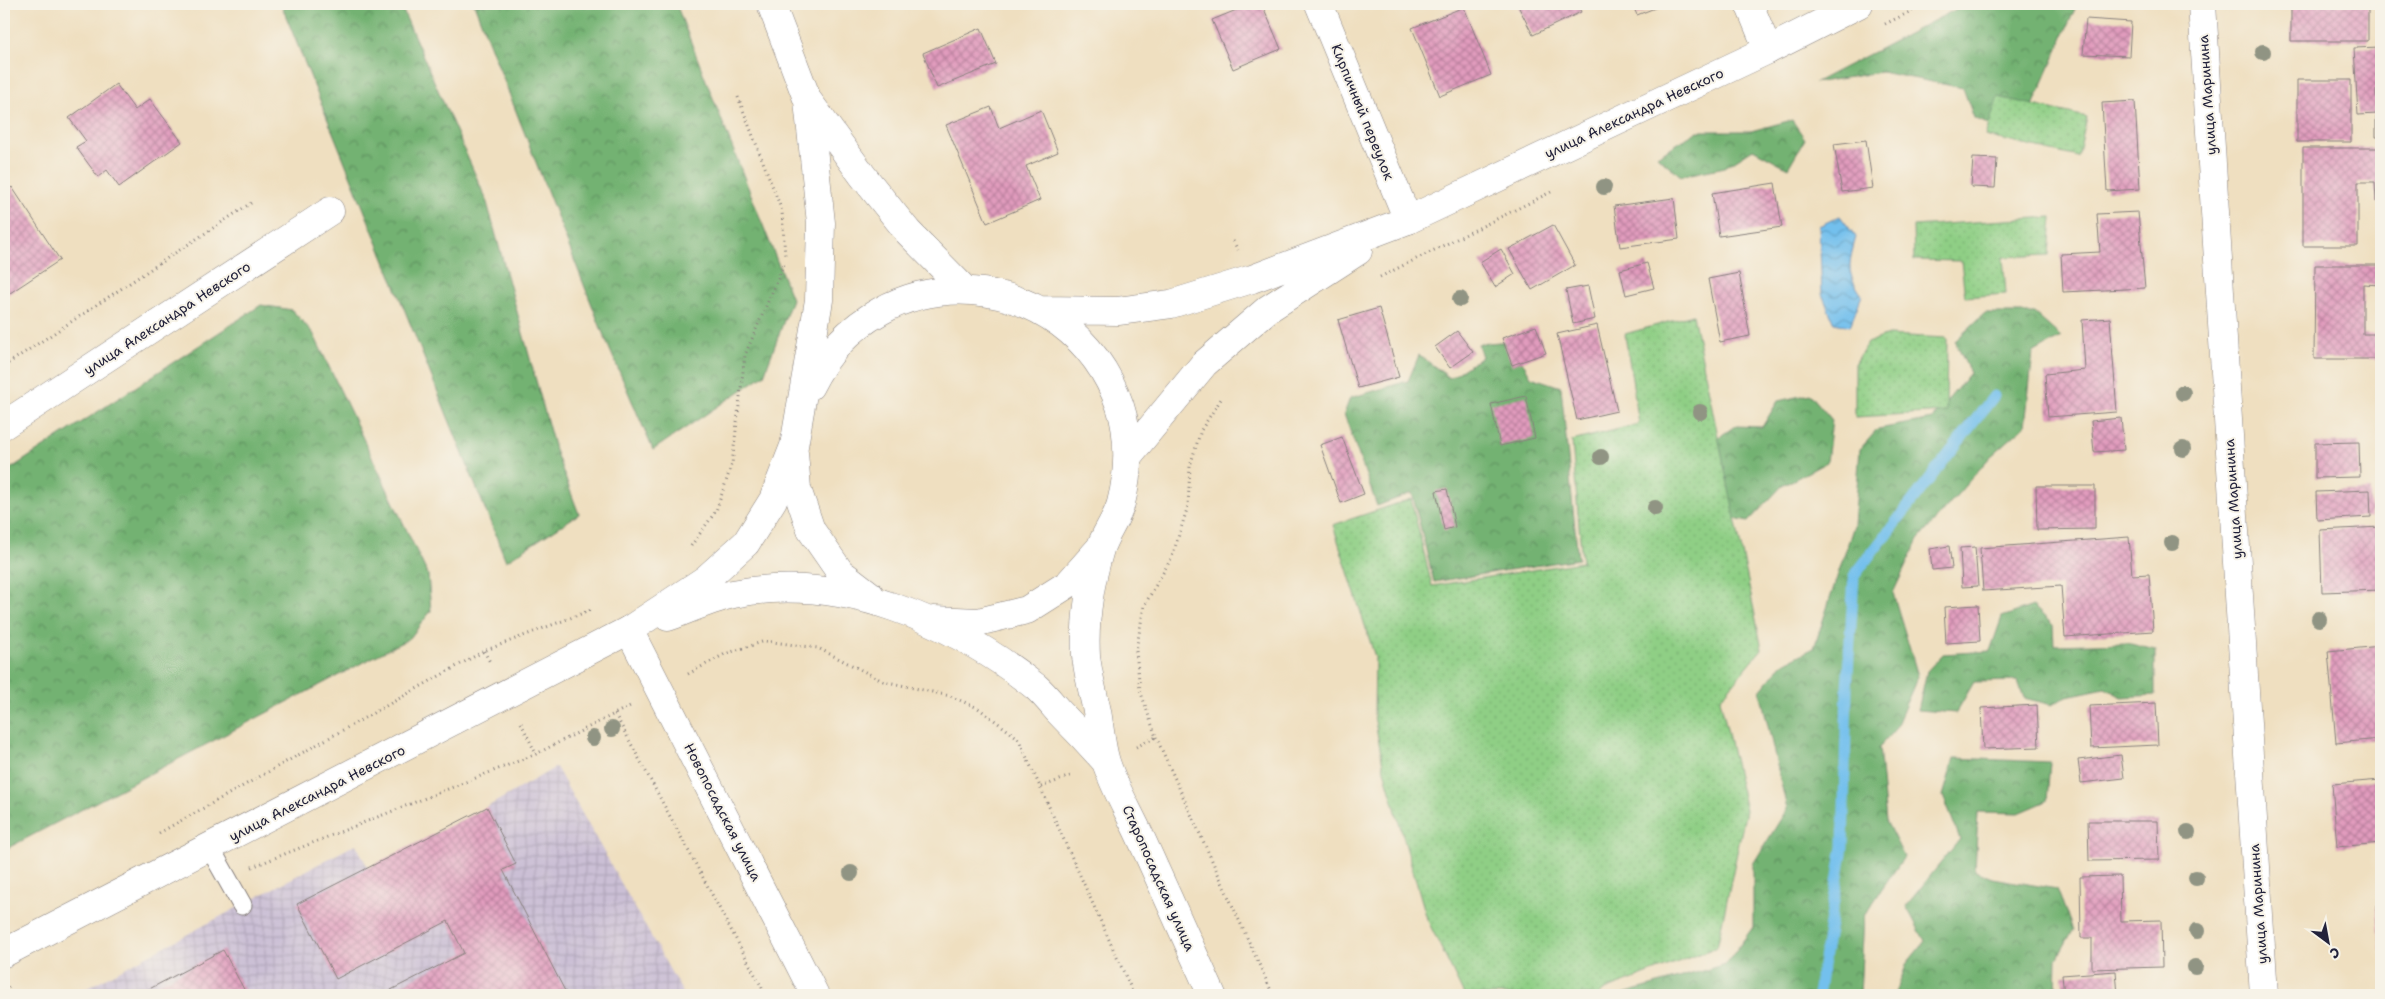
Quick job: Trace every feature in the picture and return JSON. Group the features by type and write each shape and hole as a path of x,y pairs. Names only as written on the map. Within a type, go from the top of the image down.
{"main road":[{"path":"629,630 706,579 746,543 773,500 794,446 819,300 821,222 808,101 771,4"},
{"name":"Кирпичный переулок","path":"1319,4 1408,220"},
{"path":"1749,4 1768,50"},
{"name":"улица Александра Невского","path":"1408,220 1768,50 1858,4"},
{"name":"улица Маринина","path":"2202,4 2264,995"},
{"path":"808,101 863,176 908,232 964,289"},
{"name":"улица Александра Невского","path":"4,425 330,211"},
{"path":"1041,310 1118,311 1171,304 1252,279 1408,220"},
{"path":"1128,456 1204,364 1268,309 1408,220"},
{"path":"802,403 822,364 850,331 887,306 924,294 964,289 1004,295 1041,310 1074,333 1100,364 1120,408 1128,456 1121,504 1100,548 1086,611 1086,657 1106,762"},
{"path":"794,446 796,489 810,530 840,572 880,602"},
{"path":"927,620 978,622 1027,610 1068,584 1100,548"},
{"path":"629,630 732,594 785,588 830,590 880,602 927,620 982,649 1037,688 1106,762"},
{"name":"улица Александра Невского","path":"4,954 629,630"},
{"name":"Новопосадская улица","path":"629,630 661,689 815,995"},
{"name":"Старопосадская улица","path":"1106,762 1212,995"}],"lane":[{"path":"210,848 242,905"}],"path":[{"path":"1882,26 1926,4"},
{"path":"689,548 716,511 732,464 745,355 785,263 782,210 738,98"},
{"path":"1375,280 1553,191"},
{"path":"4,366 251,203"},
{"path":"1228,388 1201,430 1190,466 1188,506 1172,557 1144,606 1136,651 1140,690 1156,737 1273,995"},
{"path":"158,834 484,651 592,610"},
{"path":"227,877 536,754 616,714 725,654 765,642 818,648 883,681 950,696 978,708 1018,738 1134,995"},
{"path":"616,714 766,995"},
{"path":"1040,787 1106,762 1156,737"},
{"path":"4,990 12,986"}],"shaded area":[{"path":"556,767 684,995 74,995 356,844 368,868 487,807"}],"green space":[{"path":"281,4 400,4 486,199 556,453 579,514 506,561"},
{"path":"474,4 676,4 792,299 764,375 653,450 604,336"},
{"path":"1966,4 2077,4 2033,106 2006,132 1974,118 1963,88 1881,72 1814,83"},
{"path":"1998,97 2087,117 2078,157 1985,136"},
{"path":"1792,120 1805,139 1788,168 1753,149 1725,167 1681,176 1657,156 1698,131 1751,131"},
{"path":"2052,217 2049,255 2003,257 2006,294 1965,297 1961,261 1914,260 1913,226"},
{"path":"261,305 292,310 313,333 428,575 431,611 410,638 4,850 4,473"},
{"path":"1985,313 2034,313 2061,337 2033,353 2025,426 1990,457 1918,540 1893,593 1918,676 1895,729 1879,747 1886,821 1904,857 1864,916 1860,995 1620,995 1726,964 1753,927 1753,864 1787,809 1760,691 1782,664 1814,648 1854,525 1860,449 1878,429 1932,419 1970,373 1955,341"},
{"path":"1693,315 1762,649 1720,699 1746,810 1717,947 1605,990 1598,995 1464,995 1427,919 1384,770 1374,716 1375,657 1333,525 1411,499 1432,586 1582,562 1572,441 1639,424 1625,334"},
{"path":"1888,335 1947,338 1946,412 1855,417 1855,364 1867,343"},
{"path":"1511,341 1531,377 1561,387 1578,559 1434,582 1412,493 1377,506 1344,414 1350,398 1408,381 1419,355 1450,378 1482,357 1478,344"},
{"path":"1810,394 1832,420 1827,462 1782,486 1748,522 1711,514 1706,446 1735,426 1762,427 1778,401"},
{"path":"2033,606 2053,625 2054,645 2127,643 2155,650 2155,695 2122,697 2105,688 2067,696 2052,705 2024,698 2018,681 1974,682 1956,713 1918,710 1927,671 1943,654 1990,651 2002,617"},
{"path":"1954,758 2050,762 2047,801 2019,813 1978,812 1975,871 1992,878 2057,889 2073,930 2057,959 2056,995 1895,995 1907,963 1925,941 1906,906 1960,839 1943,796"}],"water":[{"path":"1840,216 1856,237 1850,267 1853,280 1862,295 1850,326 1834,323 1822,294 1819,226"}],"building":[{"path":"1251,4 1262,4 1281,49 1233,69 1212,20"},
{"path":"1517,4 1577,4 1581,12 1533,35"},
{"path":"1632,4 1665,4 1637,15"},
{"path":"2291,4 2368,4 2368,41 2291,41"},
{"path":"1464,7 1491,75 1440,96 1412,28"},
{"path":"2086,19 2131,22 2129,56 2083,54"},
{"path":"981,28 996,64 937,88 923,53"},
{"path":"2381,47 2381,90 2376,90 2377,114 2358,115 2354,48"},
{"path":"2297,80 2351,80 2351,142 2297,142"},
{"path":"116,84 135,110 150,99 182,142 119,187 107,170 98,177 76,147 86,141 69,118"},
{"path":"2135,101 2140,189 2107,191 2102,103"},
{"path":"991,107 999,128 1041,110 1058,152 1026,166 1040,200 987,223 946,125"},
{"path":"2376,117 2381,117 2381,137 2376,137"},
{"path":"1866,140 1873,188 1842,192 1834,144"},
{"path":"2303,148 2381,148 2381,202 2376,202 2375,182 2358,182 2358,246 2303,246"},
{"path":"1973,158 1997,159 1995,188 1971,187"},
{"path":"1775,183 1782,227 1719,236 1712,193"},
{"path":"12,187 60,260 4,297 4,193"},
{"path":"1674,198 1679,239 1620,247 1614,206"},
{"path":"2138,212 2145,288 2063,292 2061,254 2100,252 2097,214"},
{"path":"1553,225 1575,265 1532,290 1509,249"},
{"path":"1501,249 1515,274 1495,287 1480,262"},
{"path":"1647,263 1654,288 1626,295 1620,270"},
{"path":"2315,265 2381,265 2381,285 2363,284 2363,334 2381,334 2381,359 2314,359"},
{"path":"1739,273 1750,336 1720,342 1708,279"},
{"path":"1588,286 1595,319 1573,324 1566,290"},
{"path":"1379,308 1399,377 1358,388 1338,320"},
{"path":"2110,318 2117,412 2048,417 2045,374 2085,370 2082,320"},
{"path":"1597,325 1617,411 1577,420 1557,334"},
{"path":"1536,326 1546,353 1512,365 1502,338"},
{"path":"1457,331 1473,352 1450,368 1435,347"},
{"path":"1526,396 1535,438 1500,446 1491,404"},
{"path":"2121,418 2124,450 2094,452 2091,421"},
{"path":"1342,437 1364,494 1341,503 1320,445"},
{"path":"2359,442 2360,477 2315,478 2315,443"},
{"path":"2036,486 2095,486 2095,529 2037,530"},
{"path":"1447,489 1455,527 1444,530 1436,491"},
{"path":"2370,490 2371,517 2317,520 2316,492"},
{"path":"2381,527 2381,590 2322,592 2320,530"},
{"path":"2129,537 2132,575 2149,574 2153,631 2065,637 2061,586 1983,591 1980,548"},
{"path":"1949,546 1952,568 1932,570 1930,549"},
{"path":"1975,547 1978,586 1962,587 1960,548"},
{"path":"1978,605 1980,641 1946,643 1944,607"},
{"path":"2381,646 2381,739 2336,743 2328,651"},
{"path":"2156,703 2158,745 2091,748 2089,706"},
{"path":"2037,705 2039,747 1983,749 1981,708"},
{"path":"2121,755 2124,778 2081,783 2078,760"},
{"path":"2381,780 2381,843 2337,847 2332,784"},
{"path":"487,807 516,864 503,870 567,995 394,995 391,990 464,953 448,921 336,979 297,904"},
{"path":"2088,821 2158,821 2159,860 2089,861"},
{"path":"2120,876 2121,921 2161,920 2162,967 2092,969 2092,938 2081,938 2080,877"},
{"path":"2377,905 2381,905 2381,950 2380,950"},
{"path":"223,950 247,995 138,995"},
{"path":"2116,971 2118,995 2064,995 2062,975"}],"waterway":[{"path":"1818,995 1843,847 1847,689 1854,576 1994,396"}]}
